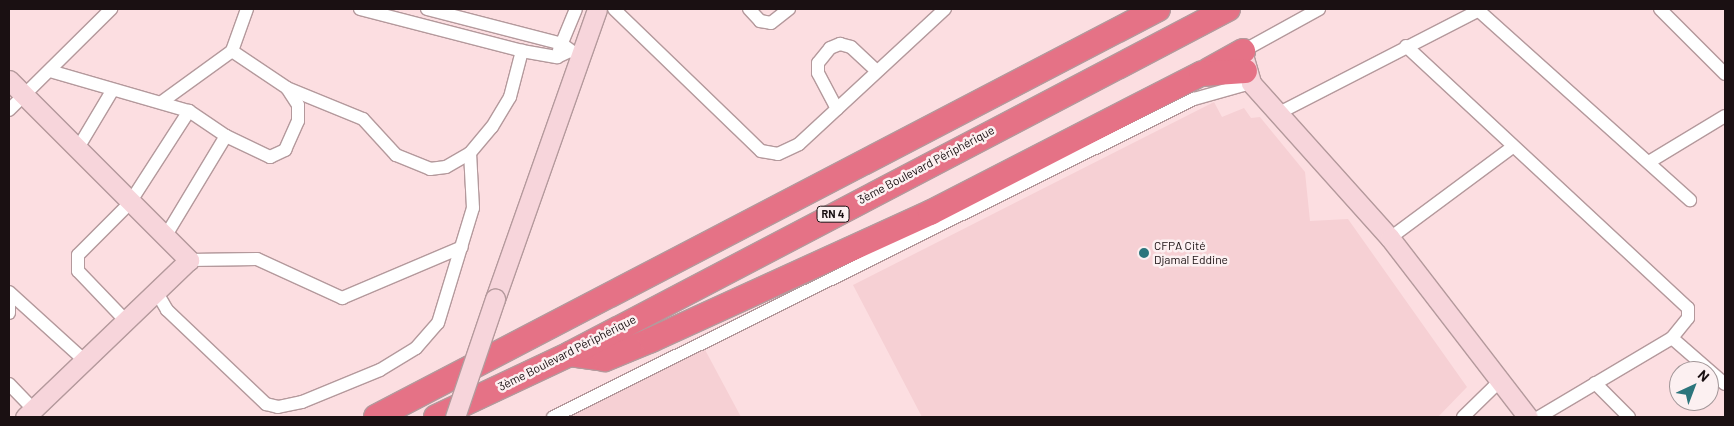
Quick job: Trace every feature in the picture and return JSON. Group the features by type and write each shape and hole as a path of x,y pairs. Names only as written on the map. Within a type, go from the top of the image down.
{"highway":[{"name":"RN 4","path":"376,417 1158,9"},
{"name":"3ème Boulevard Périphérique","path":"436,417 570,354 1228,9"},
{"path":"570,354 605,358 747,298 930,213 1201,74 1246,68"}],"street":[{"path":"9,110 111,9"},
{"path":"163,101 232,50 247,9"},
{"path":"360,9 522,51 556,57 571,51 597,9"},
{"path":"427,9 458,12 571,51"},
{"path":"455,417 495,299 571,51 576,9"},
{"path":"614,9 761,150 778,154 799,144 945,9"},
{"path":"749,9 760,20 771,22 789,9"},
{"path":"553,417 1194,99 1246,68 1318,9"},
{"path":"1279,113 1480,9 1690,200"},
{"path":"1660,9 1725,74"},
{"path":"837,109 818,74 818,63 830,48 840,44 851,47 877,72"},
{"path":"1406,46 1511,148 1686,304 1688,318 1672,338 1539,417"},
{"path":"232,50 287,88 364,119 404,160 430,169 446,167 470,154 510,97 522,51"},
{"path":"1246,68 1279,113 1390,238 1502,379 1528,417"},
{"path":"50,71 112,91 163,101 189,111 226,136 270,157 279,156 298,121 298,104 287,88"},
{"path":"9,80 78,148 129,204 188,260"},
{"path":"78,148 112,91"},
{"path":"125,320 75,264 78,255 129,204 189,111"},
{"path":"1649,162 1725,116"},
{"path":"165,237 226,136"},
{"path":"1390,238 1511,148"},
{"path":"156,291 167,310 266,404 278,407 380,370 416,348 438,322 473,208 470,154"},
{"path":"9,384 29,413 188,260 256,259 342,298 462,247"},
{"path":"9,292 84,360"},
{"path":"9,298 9,314"},
{"path":"1672,338 1725,384"},
{"path":"1463,417 1502,379"},
{"path":"1595,383 1629,417"}],"shaded area":[{"name":"CFPA Cité Djamal Eddine","path":"1214,102 1222,117 1244,108 1251,118 1260,117 1305,172 1310,221 1348,219 1467,387 1438,417 922,417 853,285"},
{"path":"703,346 741,417 567,417"}],"place":[{"name":"CFPA Cité Djamal Eddine","path":"1144,253"}]}
